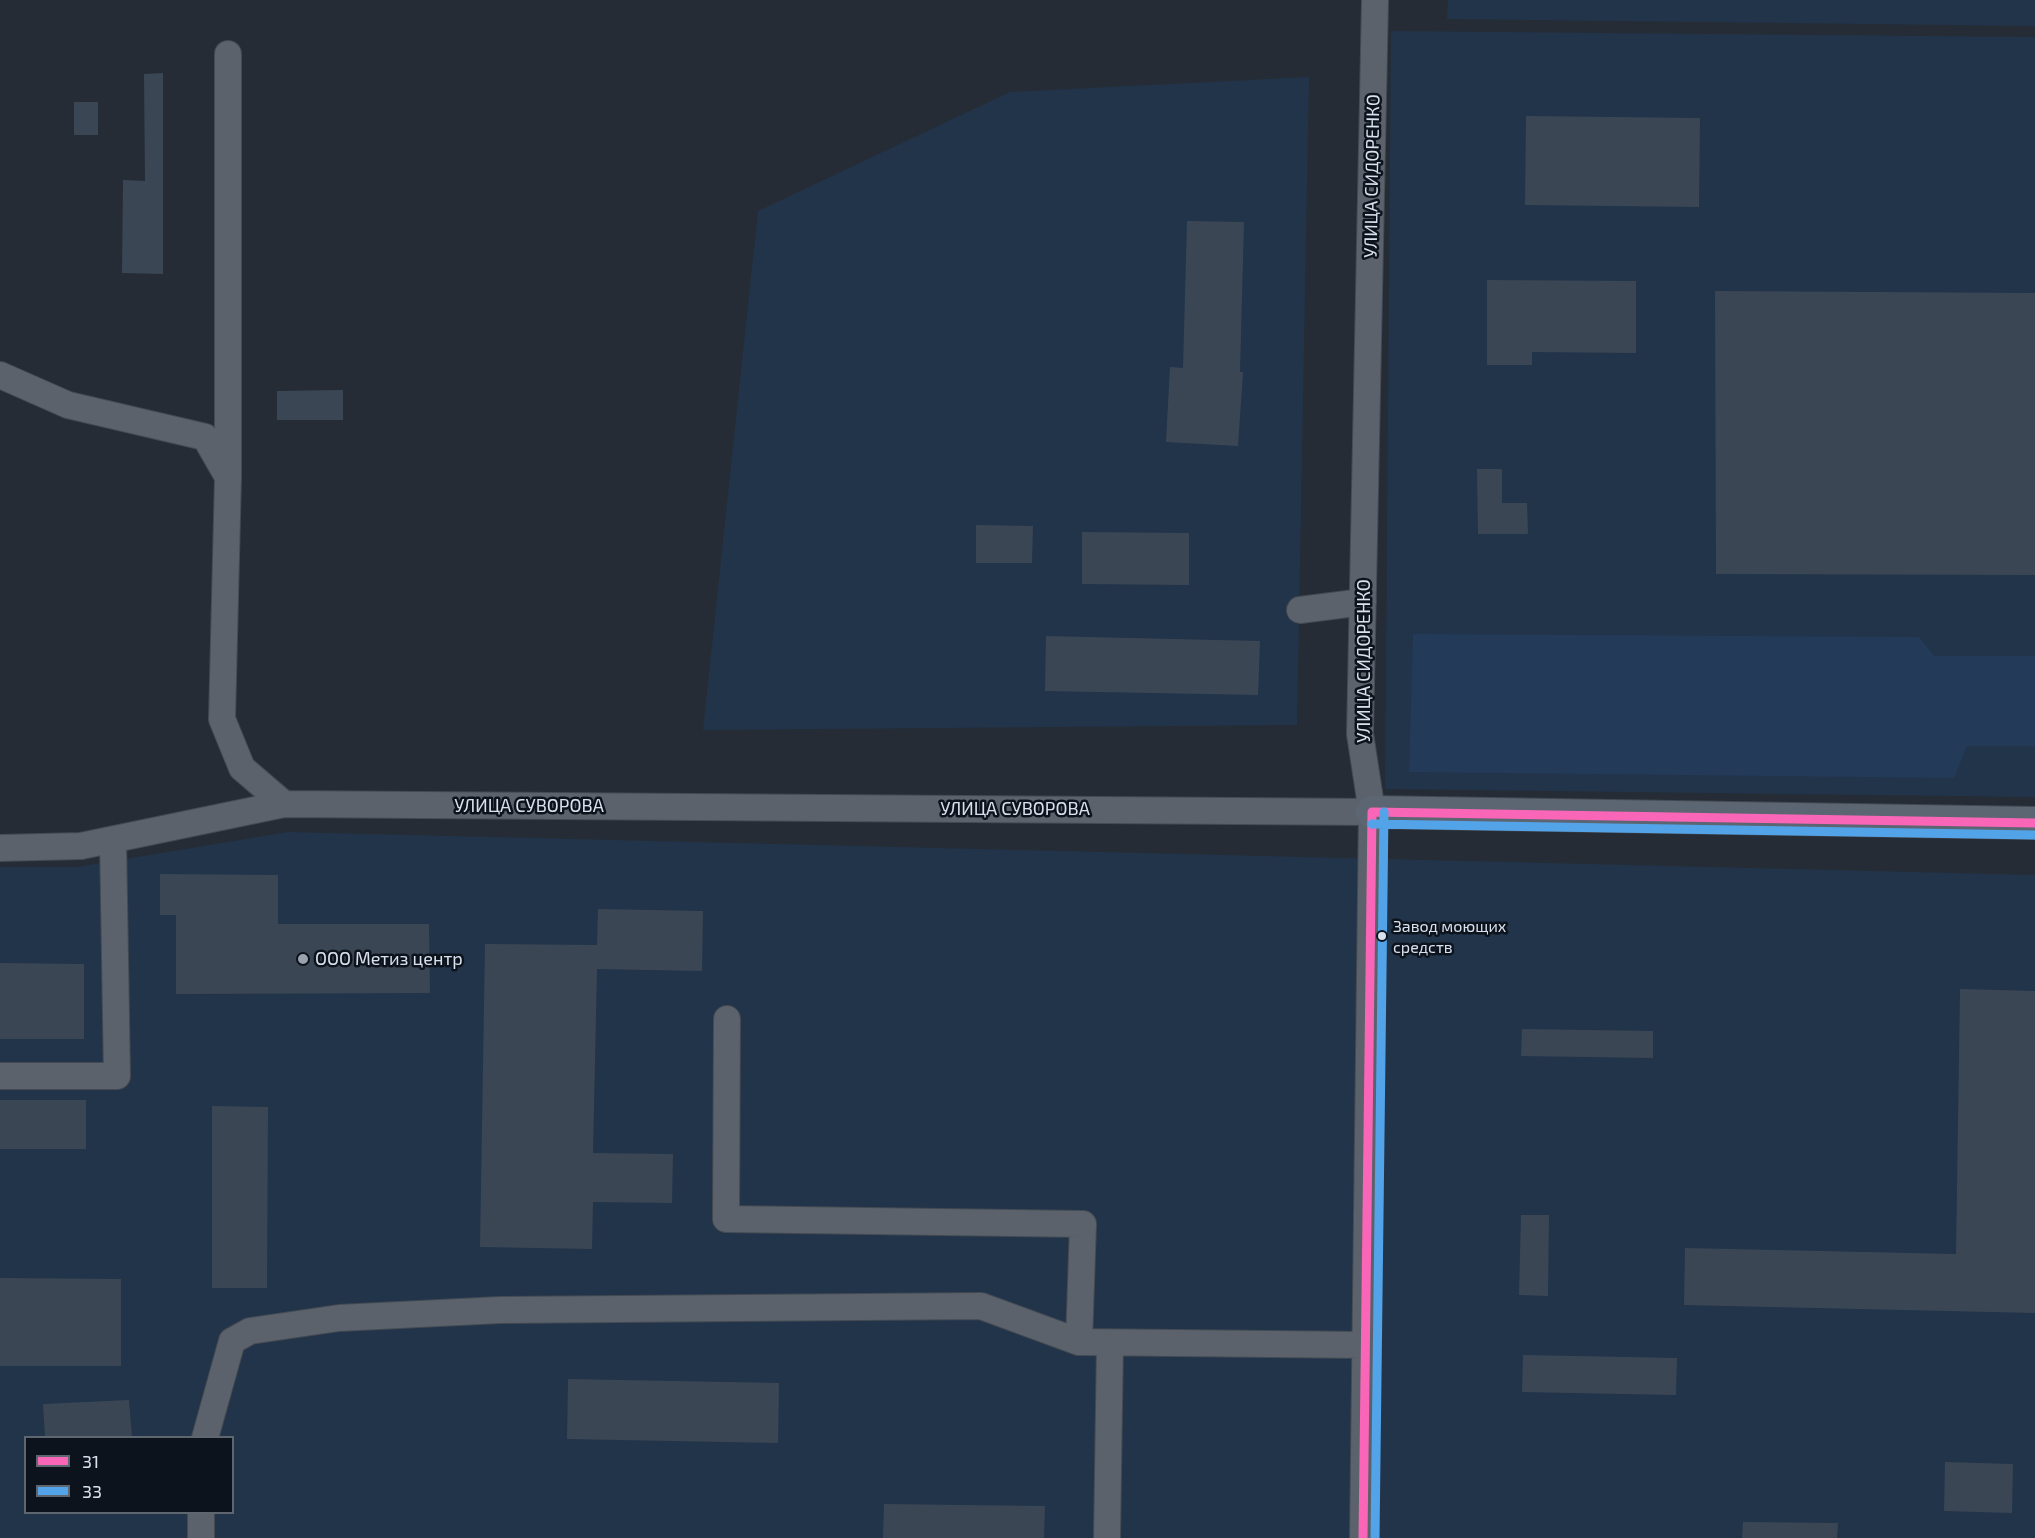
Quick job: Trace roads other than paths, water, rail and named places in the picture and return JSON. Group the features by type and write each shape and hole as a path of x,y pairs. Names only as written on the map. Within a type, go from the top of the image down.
{"main road":[{"name":"УЛИЦА СУВОРОВА","path":"1372,812 2035,823"}],"street":[{"name":"УЛИЦА СИДОРЕНКО","path":"1363,1538 1372,812 1360,734 1375,0"},
{"path":"228,54 228,477 222,719 242,768 284,804"},
{"path":"0,375 68,405 205,437 228,477"},
{"path":"1300,610 1363,602"},
{"name":"УЛИЦА СУВОРОВА","path":"0,848 81,846 284,804 1372,812"},
{"path":"0,1076 117,1076 113,840"},
{"path":"727,1019 726,1219 1083,1224 1080,1342"},
{"path":"205,1436 232,1341 250,1331 339,1318 500,1310 981,1306 1080,1342 1366,1345"},
{"path":"1107,1538 1110,1343"},
{"path":"201,1514 201,1538"}],"place":[{"name":"Завод моющих средств","path":"1382,936"},
{"name":"ООО Метиз центр","path":"303,959"}]}
